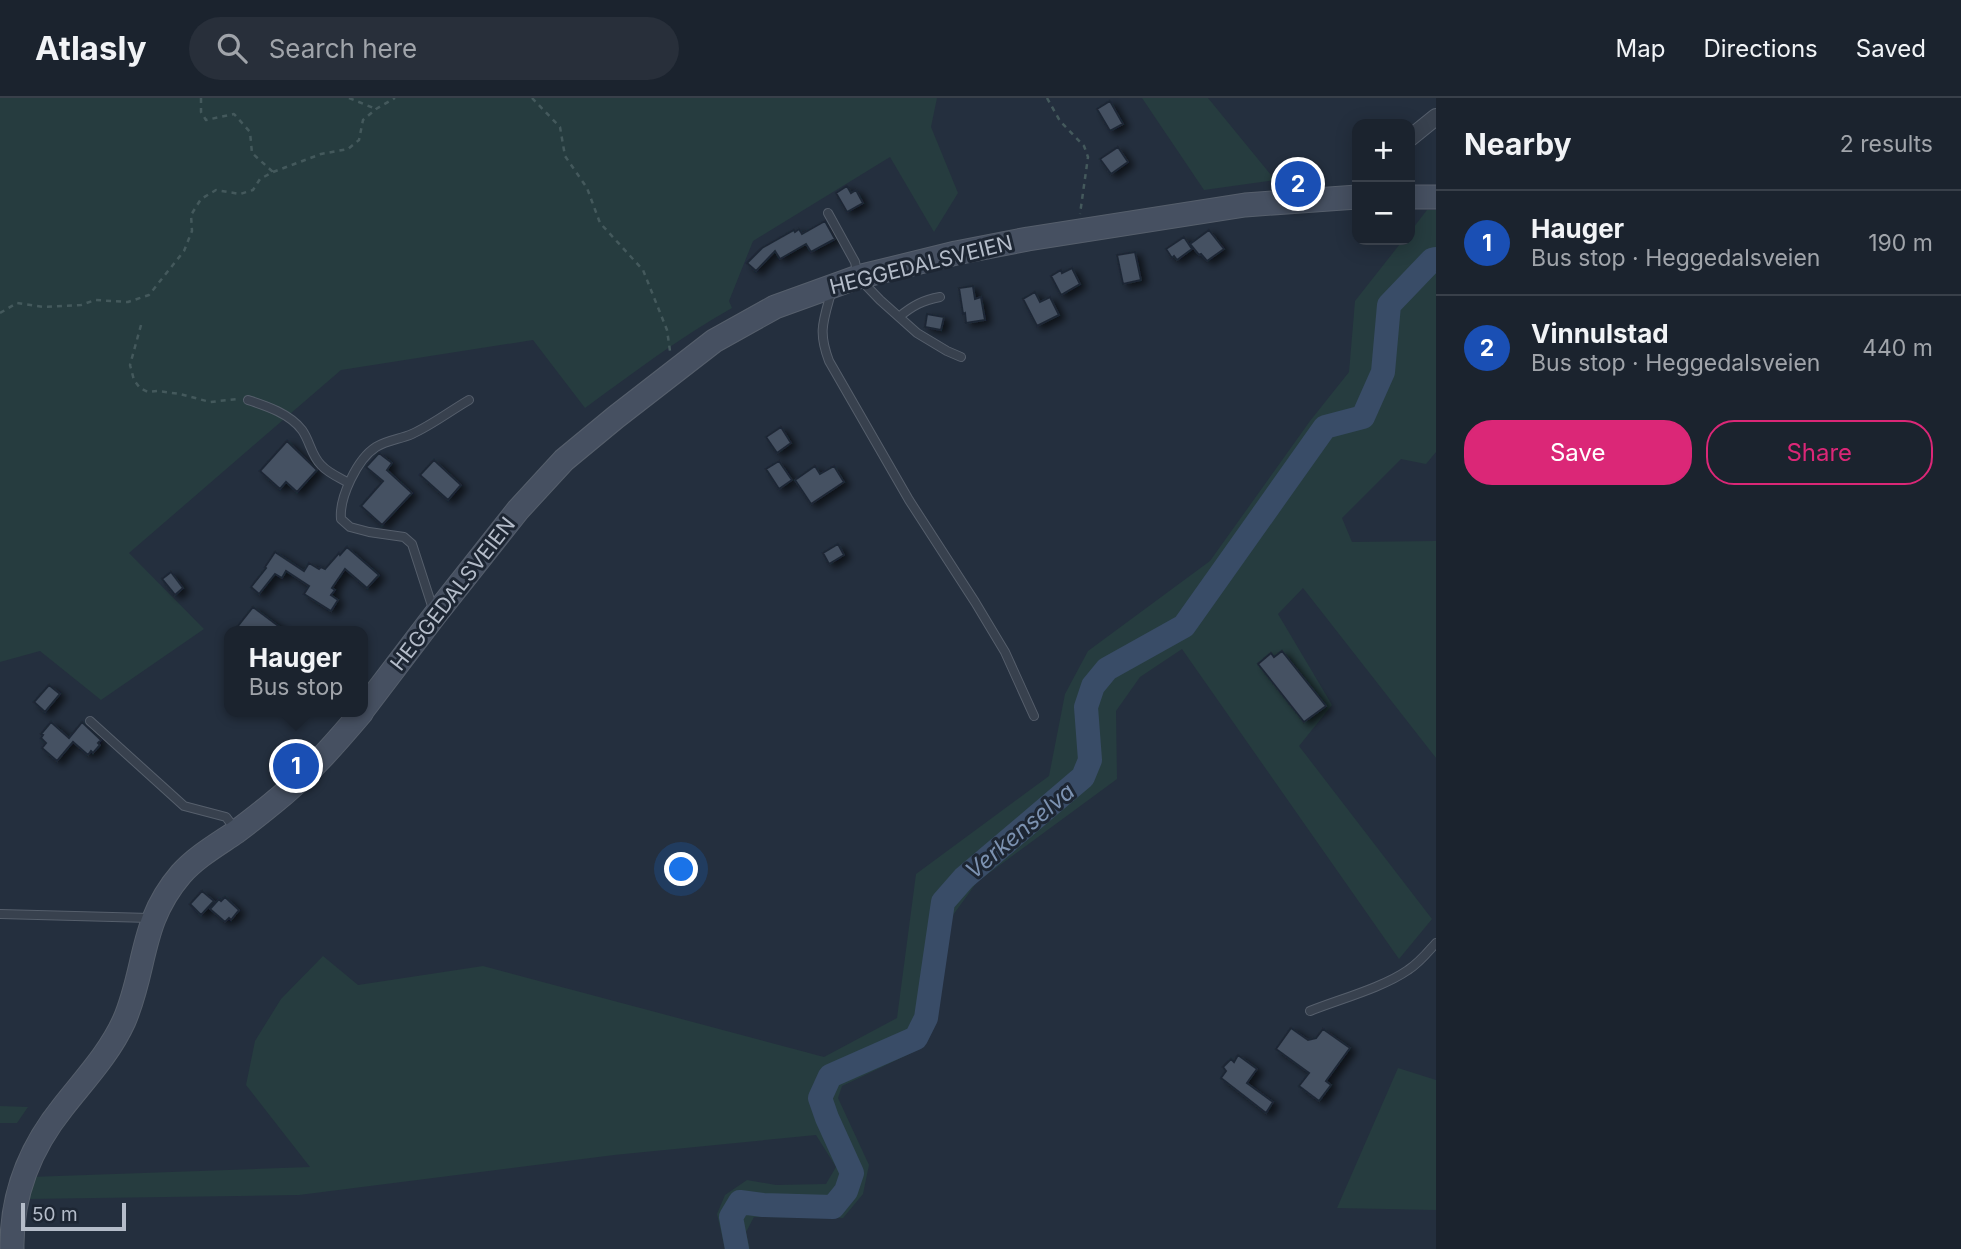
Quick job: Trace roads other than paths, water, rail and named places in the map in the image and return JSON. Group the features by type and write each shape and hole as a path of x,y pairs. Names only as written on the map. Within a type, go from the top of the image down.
{"main road":[{"name":"HEGGEDALSVEIEN","path":"368,703 539,485 564,460 714,341 775,307 858,277 956,253 1245,205 1352,197"},
{"path":"1415,197 1436,197"},
{"name":"HEGGEDALSVEIEN","path":"12,1249 19,1187 26,1168 49,1125 109,1049 124,1020 153,918 161,901 184,871 301,780 357,717"}],"street":[{"path":"1415,134 1436,117"}],"lane":[{"path":"828,213 855,262 858,277 917,333 961,357"},
{"path":"830,287 822,333 822,342 829,361 909,500 1005,652 1034,716"},
{"path":"899,317 914,305 940,297"},
{"path":"248,400 285,415 302,430 314,457 323,468 349,483"},
{"path":"435,615 412,544 404,537 350,527 341,519 340,508 349,483 375,447 412,434 469,400"},
{"path":"90,721 184,806 226,817 236,832"},
{"path":"0,914 153,918"},
{"path":"1310,1011 1387,982 1407,971 1436,943"}],"waterway":[{"name":"Verkenselva","path":"737,1249 731,1217 740,1202 833,1207 846,1191 852,1173 820,1098 830,1076 916,1038 926,1018 943,902 964,878 1083,777 1090,760 1086,707 1093,686 1107,669 1184,626 1325,427 1363,417 1383,372 1389,305 1436,259"}],"place":[{"name":"Vinnulstad","path":"1298,184"},
{"name":"Hauger","path":"296,766"}]}
